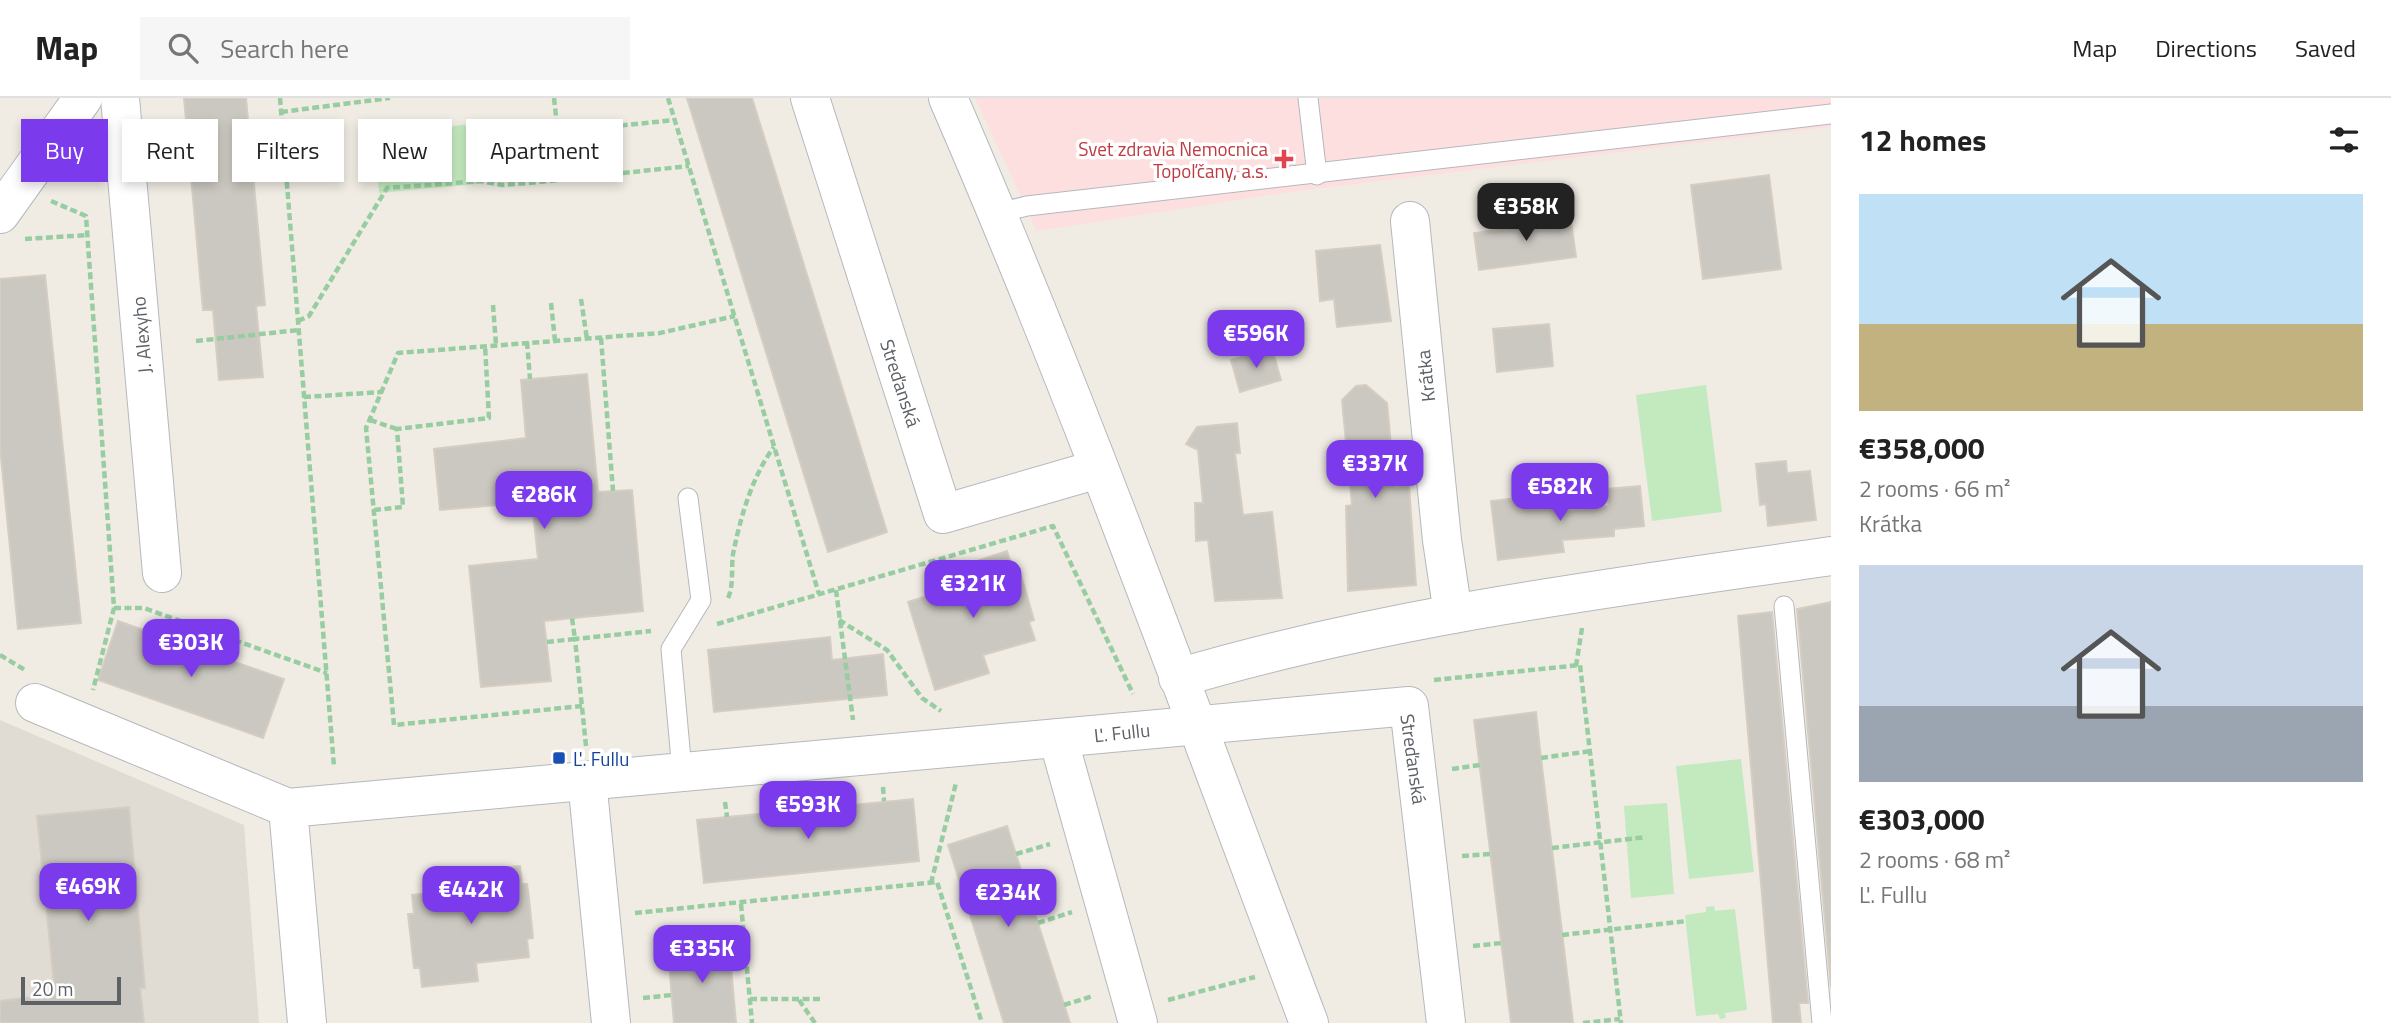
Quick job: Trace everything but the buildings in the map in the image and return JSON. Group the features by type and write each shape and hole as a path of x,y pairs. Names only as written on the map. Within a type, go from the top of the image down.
{"street":[{"path":"8,227 83,98"},
{"name":"J. Alexyho","path":"120,98 162,573"},
{"name":"Streďanská","path":"810,98 943,514 1098,469"},
{"path":"948,98 998,213 1098,469 1309,1023"},
{"name":"Krátka","path":"1410,221 1442,540 1453,614"},
{"path":"1178,678 1365,629 1831,556"},
{"name":"Ľ. Fullu","path":"34,689 288,808 587,765 682,771 1196,724"},
{"name":"Streďanská","path":"1196,724 1409,706 1446,1023"},
{"path":"1058,738 1125,1008"},
{"path":"587,765 622,1011"},
{"path":"288,808 307,1023"}],"lane":[{"path":"1308,98 1317,174"},
{"path":"998,213 1027,206 1831,114"},
{"path":"682,771 671,649 701,600 688,498"},
{"path":"1784,606 1822,1023"}],"path":[{"path":"280,98 334,768"},
{"path":"281,113 390,98"},
{"path":"554,98 556,119"},
{"path":"668,98 819,594"},
{"path":"623,125 675,120"},
{"path":"623,173 689,166"},
{"path":"298,321 309,316 387,188 468,182"},
{"path":"486,182 502,185 539,182"},
{"path":"86,216 114,608 92,696"},
{"path":"8,227 88,235"},
{"path":"582,299 587,339"},
{"path":"551,303 555,341"},
{"path":"493,305 496,345"},
{"path":"582,706 394,725 366,428 398,353 660,333 734,316"},
{"path":"195,341 299,330"},
{"path":"601,338 613,491"},
{"path":"527,342 530,379"},
{"path":"370,420 397,429 489,418 485,345"},
{"path":"304,397 382,392"},
{"path":"374,510 403,507 397,429"},
{"path":"724,604 730,593 733,555 749,500 763,462 774,447"},
{"path":"718,616 711,626 1053,526 1138,705"},
{"path":"835,590 858,756"},
{"path":"114,608 145,608 327,673"},
{"path":"572,618 587,765"},
{"path":"839,620 887,650 922,698 944,713"},
{"path":"650,631 652,644"},
{"path":"547,642 642,633"},
{"path":"0,654 34,689"},
{"path":"1433,680 1580,665 1602,841 1620,1021 1583,1023"},
{"path":"1541,758 1591,751"},
{"path":"1444,769 1480,765"},
{"path":"931,883 957,778"},
{"path":"1552,848 1646,837"},
{"path":"1016,854 1061,841"},
{"path":"1454,857 1490,854"},
{"path":"623,914 937,882 982,1023"},
{"path":"741,904 752,1023"},
{"path":"1038,923 1080,909"},
{"path":"1562,936 1687,921"},
{"path":"1465,947 1502,943"},
{"path":"1064,1004 1125,1008 1259,976"},
{"path":"622,1011 672,995"},
{"path":"750,999 822,999"},
{"path":"799,1000 816,1023"}],"shaded area":[{"name":"Svet zdravia Nemocnica Topoľčany, a.s.","path":"975,98 1831,98 1831,127 1297,191 1037,231"},
{"path":"0,720 244,825 259,1023 0,1023"}],"green space":[{"path":"466,125 466,182 478,184 379,193 378,182 452,182 452,126"},
{"path":"1706,385 1722,512 1652,521 1636,395"},
{"path":"1741,759 1754,872 1689,879 1676,766"},
{"path":"1667,803 1674,894 1631,898 1624,806"},
{"path":"1714,906 1715,911 1735,909 1747,1010 1725,1013 1726,1018 1720,1019 1718,1014 1696,1016 1685,915 1706,912 1706,907"}],"place":[{"name":"Svet zdravia Nemocnica Topoľčany, a.s.","path":"1284,159"},
{"name":"Ľ. Fullu","path":"559,758"}]}
